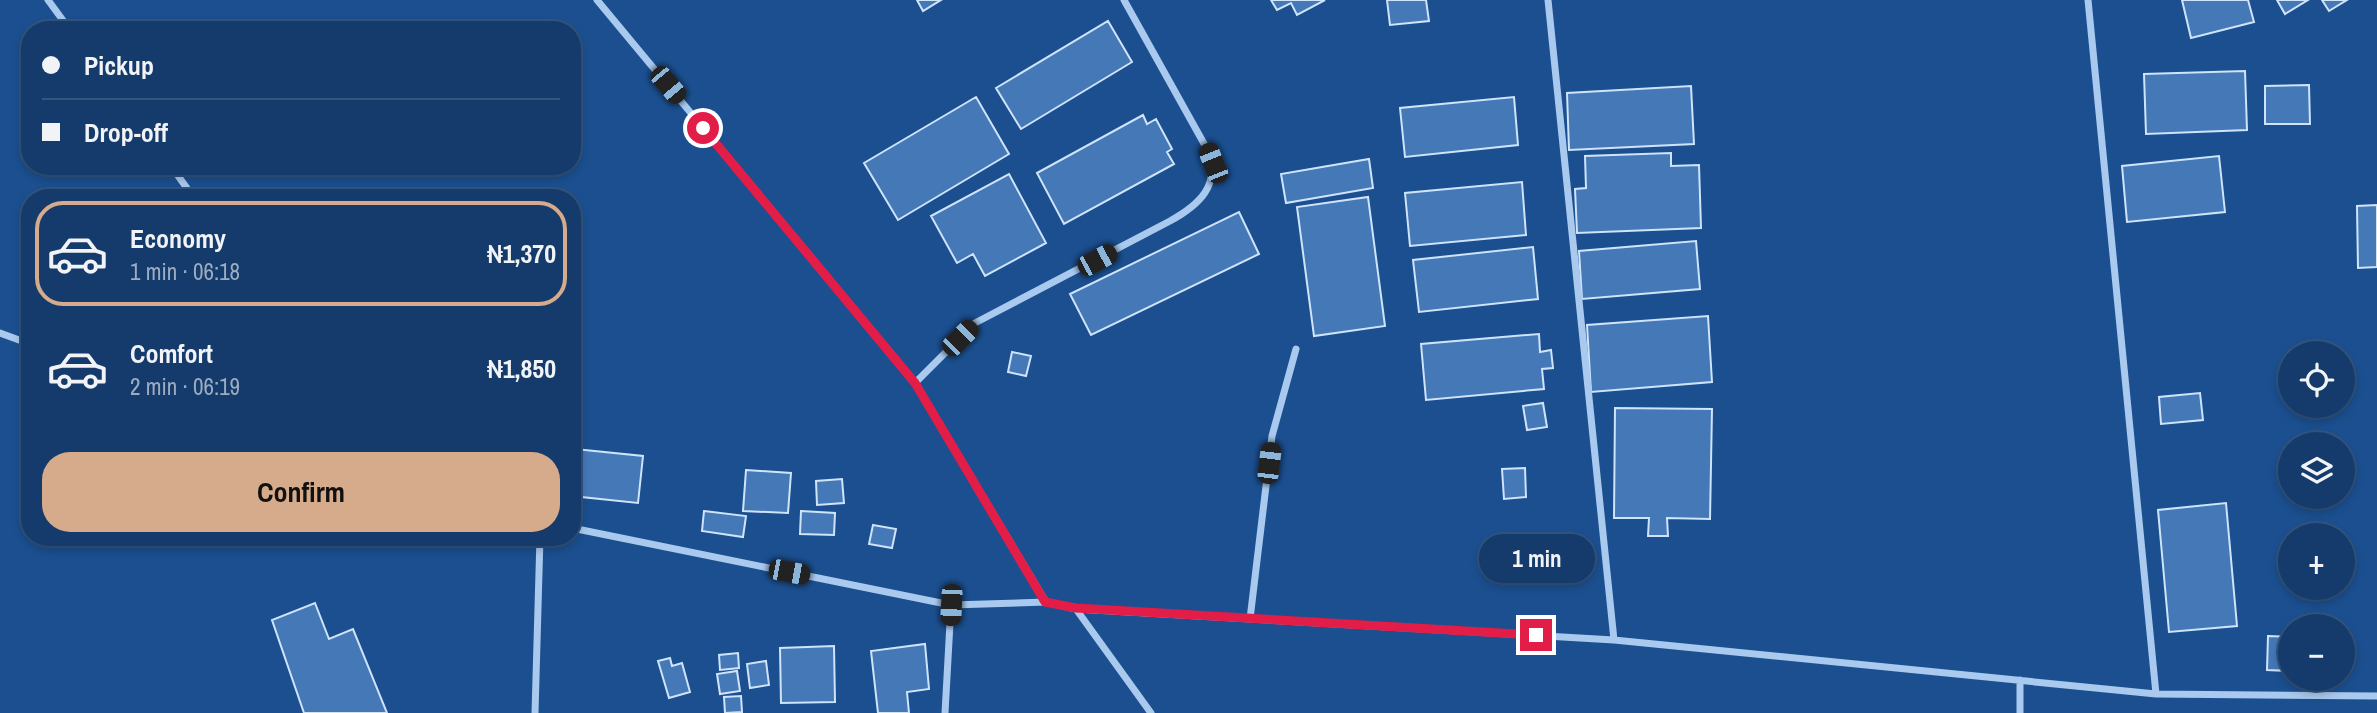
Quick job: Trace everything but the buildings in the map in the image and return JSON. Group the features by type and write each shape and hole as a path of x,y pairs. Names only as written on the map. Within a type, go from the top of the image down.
{"street":[{"path":"48,0 63,21"},
{"path":"597,0 915,383 1045,602"},
{"path":"915,383 975,323 1170,221 1191,209 1206,195 1211,181 1210,156 1124,0"},
{"path":"1548,0 1614,640"},
{"path":"2088,0 2156,694"},
{"path":"0,333 21,341"},
{"path":"1250,619 1272,436 1296,349"},
{"path":"581,530 951,605 1045,602 1076,608 1614,640 2156,694 2377,696"},
{"path":"535,713 540,546"},
{"path":"945,713 951,605"},
{"path":"1076,608 1151,713"},
{"path":"2020,680 2020,713"}],"route":[{"path":"703,128 915,383 1045,602 1076,608 1536,635"}]}
